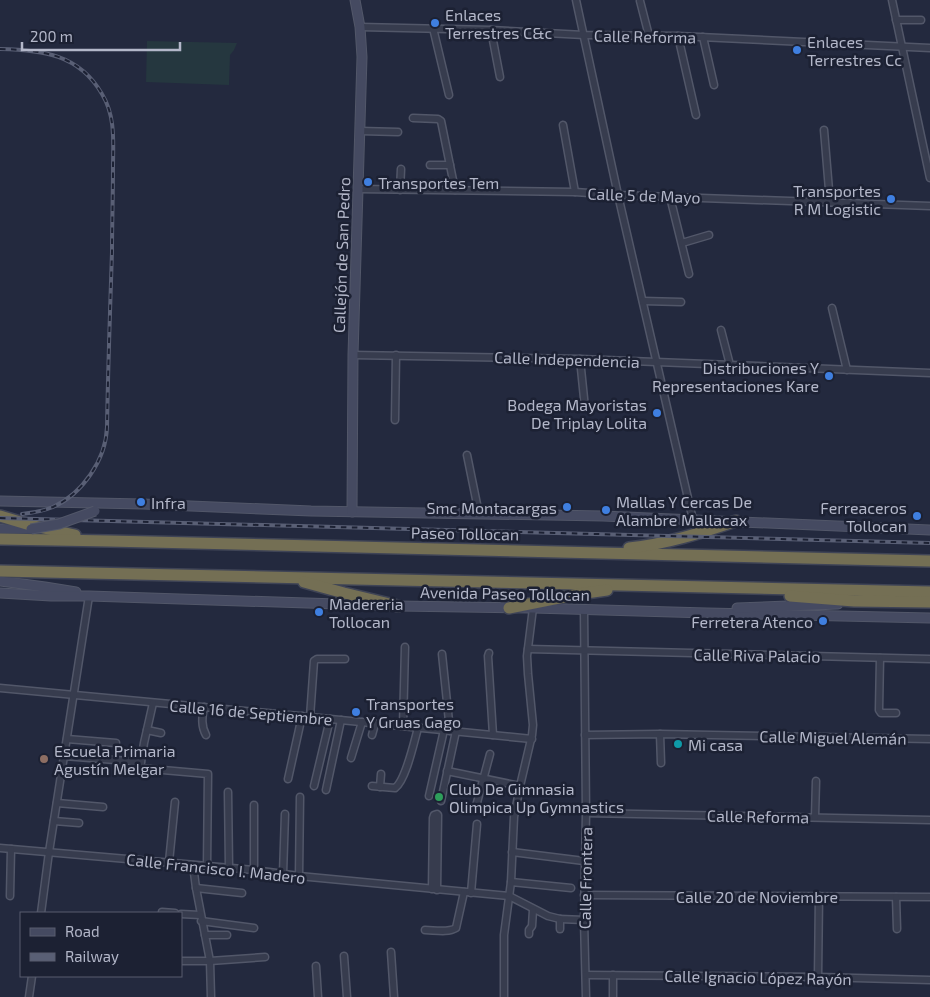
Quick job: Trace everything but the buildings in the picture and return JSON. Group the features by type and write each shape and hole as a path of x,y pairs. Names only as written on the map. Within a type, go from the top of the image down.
{"highway":[{"path":"0,516 30,525 109,541"},
{"path":"535,551 631,548 688,537 736,521"},
{"name":"Paseo Tollocan","path":"0,539 930,561"},
{"path":"909,561 930,557"},
{"path":"0,571 930,592"},
{"path":"285,577 398,606"},
{"path":"509,608 579,594 641,586"},
{"path":"736,588 776,594 854,601 930,602"}],"main road":[{"name":"Callejón de San Pedro","path":"352,512 353,354 362,57 360,27 355,0"},
{"path":"0,501 143,504 341,512 603,516 930,528"},
{"path":"0,529 47,527 67,522 95,511 118,509 289,515 323,515 341,512"},
{"name":"Avenida Paseo Tollocan","path":"0,581 58,589 89,596"},
{"name":"Avenida Paseo Tollocan","path":"0,593 398,606 927,617"},
{"path":"707,613 729,609 831,604 854,601"}],"street":[{"path":"576,0 618,195 693,520"},
{"path":"892,0 930,178"},
{"path":"640,1 649,36"},
{"path":"896,20 921,20"},
{"name":"Calle Reforma","path":"360,27 491,30 584,35 678,36 930,48"},
{"path":"433,28 449,95"},
{"path":"491,30 500,77"},
{"path":"678,36 696,115"},
{"path":"703,37 714,85"},
{"path":"413,118 440,120 455,190"},
{"path":"563,125 575,192"},
{"path":"824,130 830,202"},
{"path":"360,131 398,132"},
{"path":"430,165 450,165"},
{"path":"400,169 400,190"},
{"name":"Calle 5 de Mayo","path":"358,189 575,192 930,206"},
{"path":"670,197 689,274"},
{"path":"682,243 709,235"},
{"path":"643,301 681,302"},
{"path":"832,308 847,370"},
{"path":"721,330 730,365"},
{"name":"Calle Independencia","path":"353,354 580,359 930,373"},
{"path":"395,420 396,356"},
{"path":"580,359 585,408"},
{"path":"467,455 479,514"},
{"path":"41,912 89,596"},
{"path":"504,997 504,947 511,882 514,817 532,739 533,725 528,674 528,649 533,608"},
{"name":"Calle Frontera","path":"584,610 586,813 584,920 586,997"},
{"path":"403,726 405,647"},
{"name":"Calle Riva Palacio","path":"528,649 930,659"},
{"path":"489,653 494,735"},
{"path":"441,801 447,771 450,731 442,654"},
{"path":"880,658 879,710 881,712 896,713"},
{"path":"310,717 314,661 317,659 346,659"},
{"name":"Calle 16 de Septiembre","path":"0,688 532,739"},
{"path":"153,703 140,768 208,774 207,866"},
{"path":"204,707 202,724 206,735"},
{"path":"288,779 302,716"},
{"path":"314,786 330,719"},
{"path":"326,790 341,720"},
{"path":"351,758 362,722"},
{"path":"372,735 375,724"},
{"path":"372,786 395,788 400,784 418,728"},
{"path":"147,730 161,733"},
{"path":"428,796 450,731"},
{"path":"660,734 661,763"},
{"name":"Calle Miguel Alemán","path":"585,735 660,734 930,739"},
{"path":"67,740 116,743"},
{"path":"475,810 490,754"},
{"path":"64,756 141,762"},
{"path":"447,771 520,786"},
{"path":"380,787 381,774"},
{"path":"815,817 816,781"},
{"path":"228,792 229,868"},
{"path":"299,876 300,797"},
{"path":"169,862 175,802"},
{"path":"57,804 104,807"},
{"path":"254,805 254,870"},
{"name":"Calle Reforma","path":"586,813 930,820"},
{"path":"283,874 285,814"},
{"path":"434,889 438,814"},
{"path":"54,821 79,823"},
{"path":"471,893 477,824"},
{"name":"Calle Francisco I. Madero","path":"0,848 254,870 509,896 533,910 548,916 584,920"},
{"path":"10,896 12,849"},
{"path":"512,852 584,861"},
{"path":"193,865 210,961 211,997"},
{"path":"511,882 571,888"},
{"path":"196,888 242,893"},
{"path":"425,930 449,931 456,928 464,892"},
{"name":"Calle 20 de Noviembre","path":"584,895 930,897"},
{"path":"818,977 819,896"},
{"path":"896,897 897,929"},
{"path":"529,934 532,926 533,910"},
{"path":"182,914 254,928"},
{"path":"560,918 560,929"},
{"path":"205,935 227,935"},
{"path":"391,952 394,997"},
{"path":"344,956 347,997"},
{"path":"182,961 265,957"},
{"path":"316,966 318,997"},
{"name":"Calle Ignacio López Rayón","path":"586,975 930,980"},
{"path":"613,975 613,997"},
{"path":"29,997 32,977"}],"shaded area":[{"path":"147,41 237,43 230,55 229,85 146,82"}],"railway":[{"path":"0,49 45,53 71,62 82,70 102,94 110,112 113,140 112,252 106,439 97,463 83,485 74,494 53,507 38,512 22,514"},
{"path":"0,518 930,543"}],"place":[{"name":"Enlaces Terrestres C&c","path":"435,23"},
{"name":"Enlaces Terrestres Cc","path":"797,50"},
{"name":"Transportes Tem","path":"368,182"},
{"name":"Transportes R M Logistic","path":"891,199"},
{"name":"Distribuciones Y Representaciones Kare","path":"829,376"},
{"name":"Bodega Mayoristas De Triplay Lolita","path":"657,413"},
{"name":"Infra","path":"141,502"},
{"name":"Smc Montacargas","path":"567,507"},
{"name":"Mallas Y Cercas De Alambre Mallacax","path":"606,510"},
{"name":"Ferreaceros Tollocan","path":"917,516"},
{"name":"Madereria Tollocan","path":"319,612"},
{"name":"Ferretera Atenco","path":"823,621"},
{"name":"Transportes Y Gruas Gago","path":"356,712"},
{"name":"Mi casa","path":"678,744"},
{"name":"Escuela Primaria Agustín Melgar","path":"44,759"},
{"name":"Club De Gimnasia Olimpica Up Gymnastics","path":"439,797"}]}
